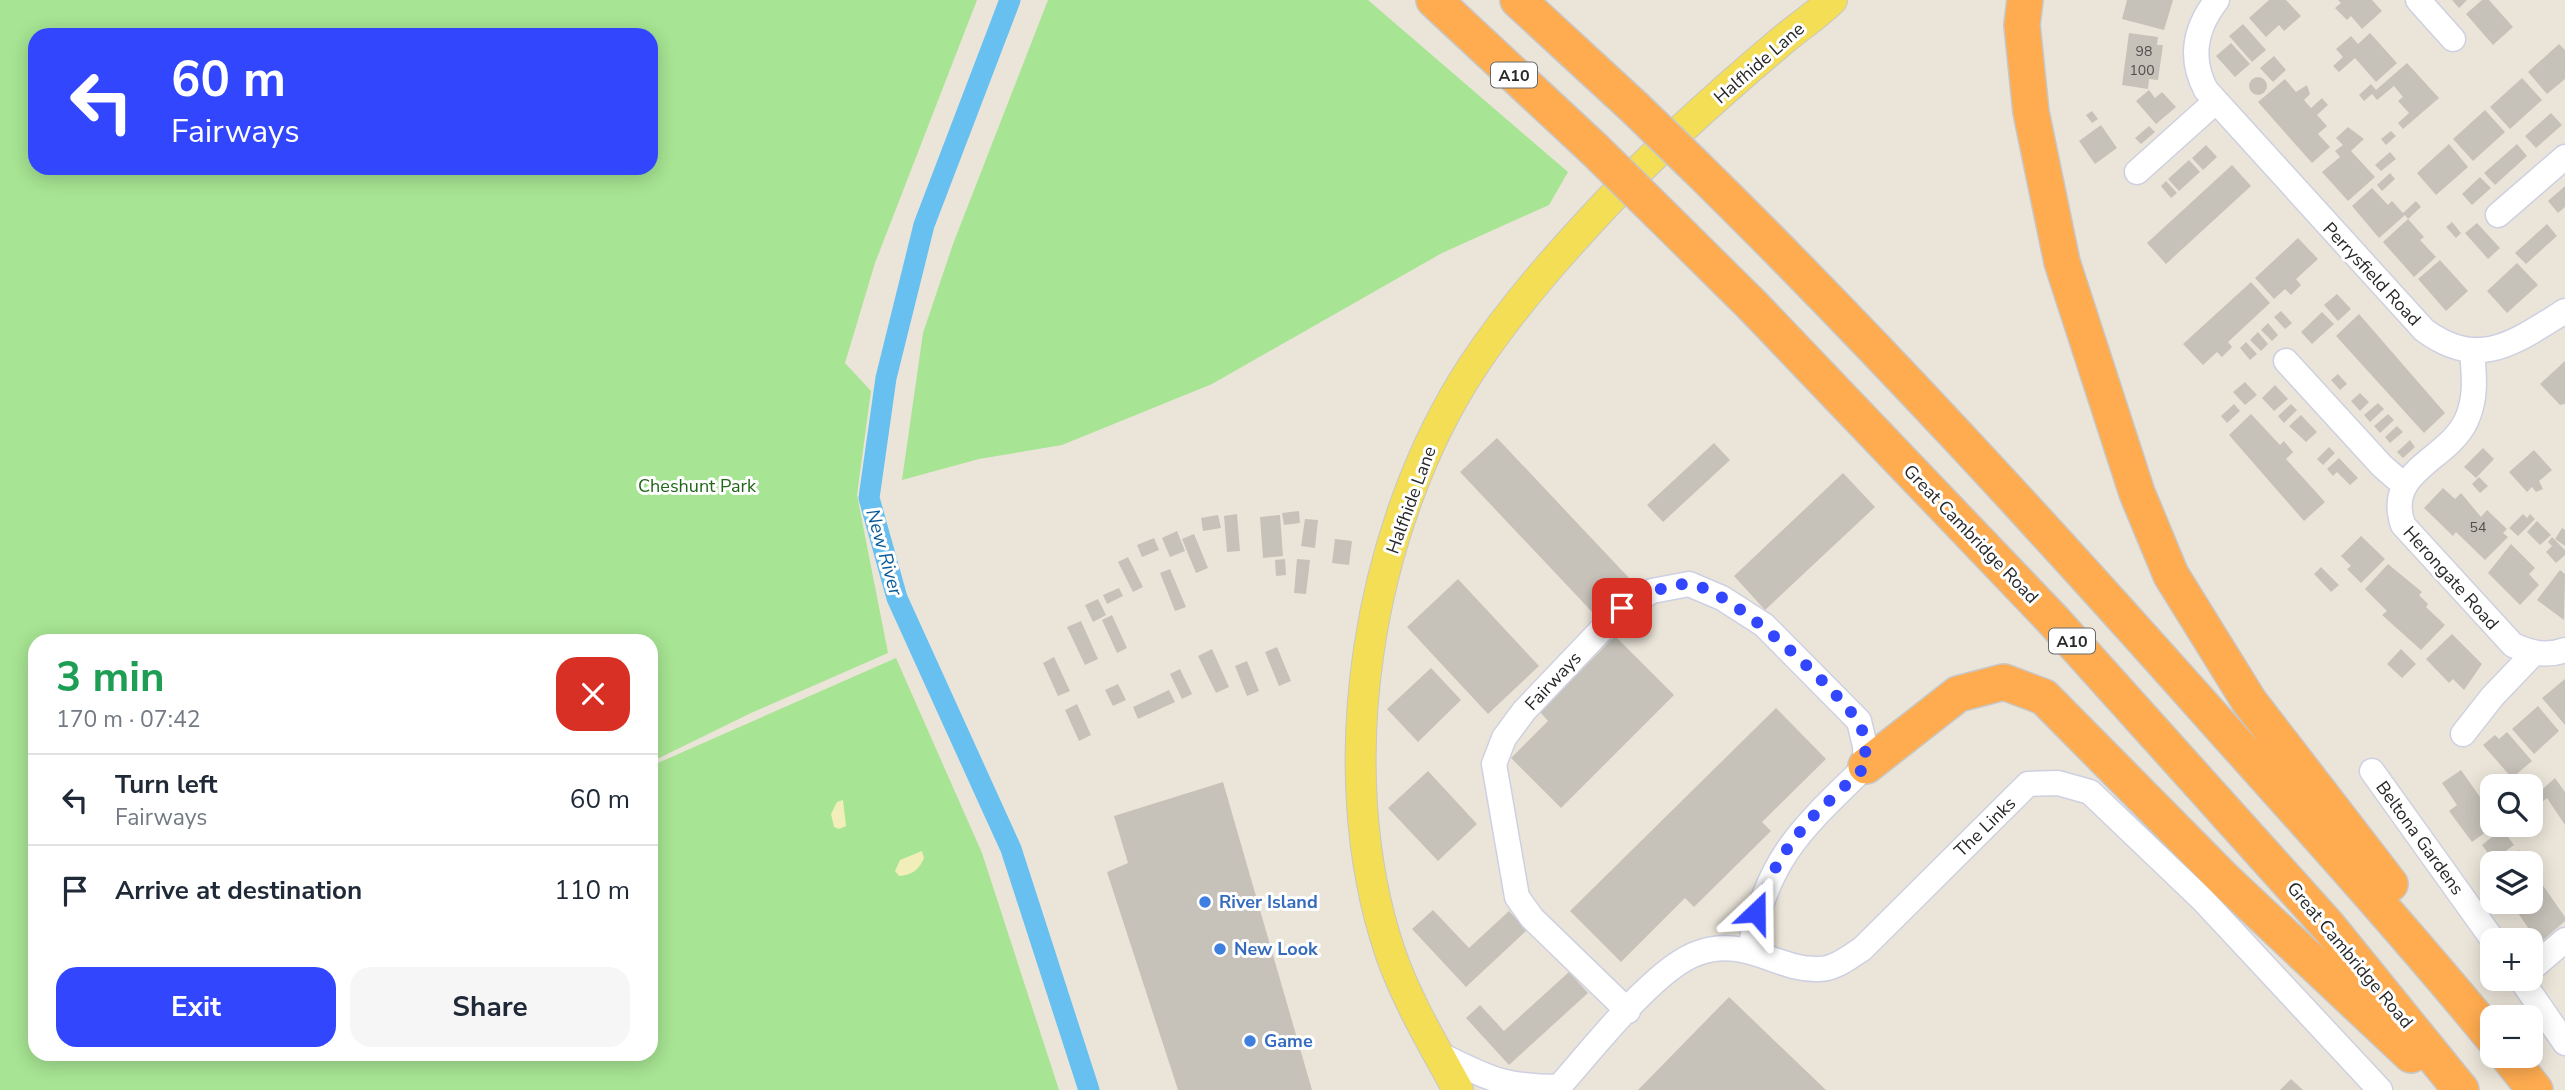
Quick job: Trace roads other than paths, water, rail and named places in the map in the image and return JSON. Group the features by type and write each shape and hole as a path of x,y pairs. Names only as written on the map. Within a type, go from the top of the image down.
{"highway":[{"name":"Great Cambridge Road","path":"1434,0 1594,149 1753,306 2053,620 2328,926 2460,1090"},
{"path":"1518,0 1697,168 1908,382 2092,582 2424,955 2480,1023"},
{"path":"2025,0 2022,25 2031,112 2062,261 2137,493 2171,575 2249,701 2395,892 2424,955"},
{"path":"1866,766 1958,694 2004,682 2044,697 2225,880 2404,1050 2460,1090"},
{"path":"2517,1068 2535,1090"}],"main road":[{"name":"Halfhide Lane","path":"1458,1090 1438,1054 1391,953 1370,877 1360,808 1361,727 1369,650 1392,547 1424,454 1473,367 1522,299 1610,200 1700,114 1832,1"}],"street":[{"name":"Perrysfield Road","path":"2217,0 2200,26 2195,53 2200,79 2215,102 2411,318 2443,343 2472,351 2501,348 2565,311"},
{"path":"2418,0 2453,39"},
{"path":"2137,172 2215,102"},
{"path":"2498,215 2565,157"},
{"path":"2286,361 2382,466 2404,485 2465,423 2473,401 2472,351"},
{"name":"Herongate Road","path":"2404,485 2396,508 2403,525 2513,645 2533,654"},
{"name":"Fairways","path":"1628,1011 1532,918 1517,897 1494,764 1504,738 1524,712 1622,608 1652,592 1689,584 1722,598 1763,625 1859,721 1866,766"},
{"path":"2463,734 2492,696 2533,654 2565,650"},
{"path":"1749,950 1756,912 1779,860 1808,821 1866,766"},
{"name":"Beltona Gardens","path":"2372,771 2484,928"},
{"name":"The Links","path":"1438,1054 1496,1082 1525,1087 1557,1088 1655,983 1699,953 1749,950 1818,969 1840,963 1862,949 2028,784 2058,783 2090,792 2109,810 2203,900 2380,1090"},
{"path":"2543,959 2565,940"},
{"path":"2530,991 2565,1043"}],"waterway":[{"name":"New River","path":"1010,0 924,225 886,378 869,498 897,598 1011,849 1089,1090"}],"place":[{"name":"River Island","path":"1205,902"},
{"name":"New Look","path":"1220,949"},
{"name":"Game","path":"1250,1041"}],"park label":[{"name":"Cheshunt Park","path":"697,486"}]}
